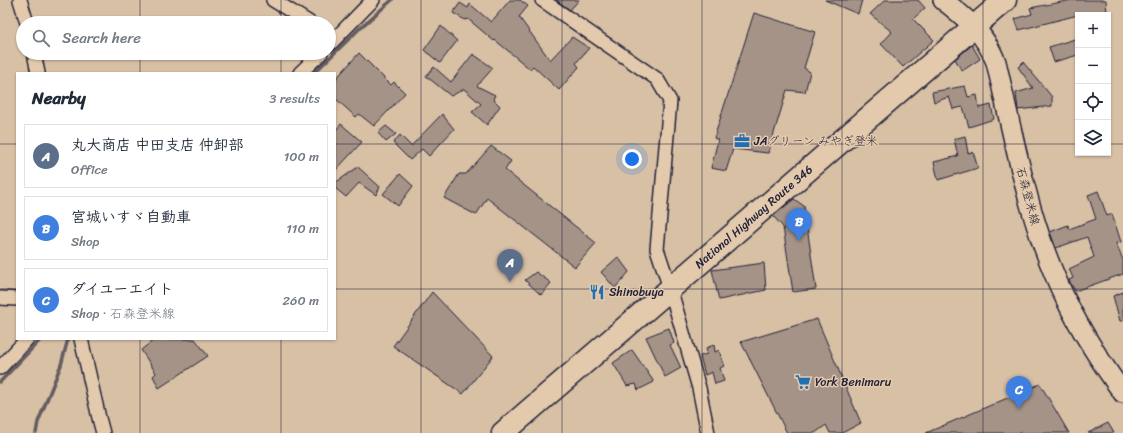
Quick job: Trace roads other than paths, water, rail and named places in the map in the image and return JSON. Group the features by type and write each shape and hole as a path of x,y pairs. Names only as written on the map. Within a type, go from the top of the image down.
{"highway":[{"name":"National Highway Route 346","path":"503,433 975,26 1000,2"}],"main road":[{"name":"石森登米線","path":"943,0 975,26 986,41 996,62 1026,190 1052,269 1065,300 1108,372 1123,393"}],"street":[{"path":"20,0 25,16"},
{"path":"273,0 299,16"},
{"path":"336,35 373,0"},
{"path":"542,0 657,79 670,102 657,249 699,388 708,433"},
{"path":"35,60 38,72"},
{"path":"301,72 314,60"},
{"path":"0,298 16,299"},
{"path":"0,368 26,340"},
{"path":"81,340 98,418 103,433"}],"waterway":[{"path":"336,51 392,0"},
{"path":"315,72 327,60"},
{"path":"0,382 40,340"},
{"path":"36,433 38,422 61,365 68,340"}],"place":[{"name":"JAグリーン みやぎ登米","path":"742,141"},
{"name":"宮城いすゞ自動車","path":"799,241"},
{"name":"丸大商店 中田支店 仲卸部","path":"510,282"},
{"name":"Shinobuya","path":"597,292"},
{"name":"York Benimaru","path":"803,382"},
{"name":"ダイユーエイト","path":"1019,409"}]}
